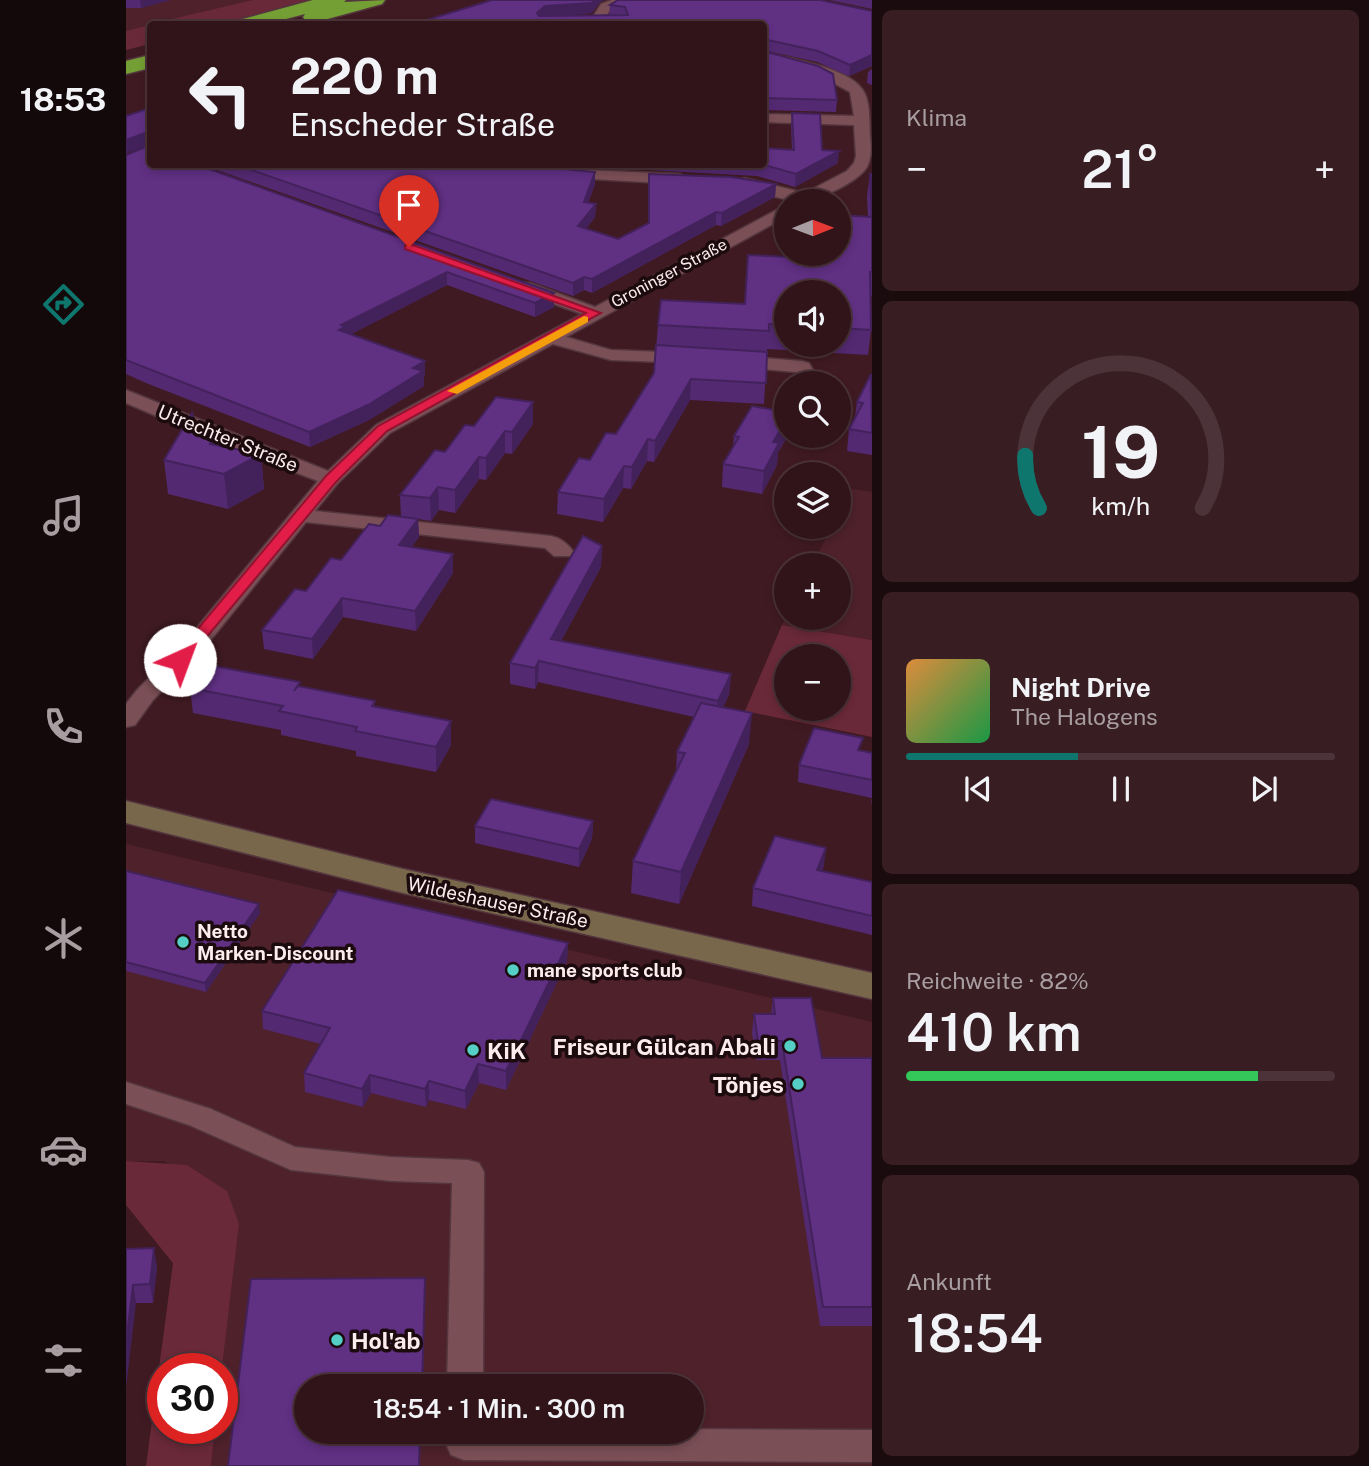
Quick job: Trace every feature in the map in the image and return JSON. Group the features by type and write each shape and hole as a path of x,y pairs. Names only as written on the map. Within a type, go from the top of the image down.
{"highway":[{"path":"257,21 336,0"},
{"path":"296,21 375,0"},
{"path":"126,57 147,51"},
{"path":"126,68 147,62"}],"main road":[{"name":"Wildeshauser Straße","path":"126,812 403,881 872,986"}],"street":[{"path":"597,21 605,7 624,0"},
{"path":"767,57 823,71 872,93"},
{"path":"824,189 852,174 868,156 855,84"},
{"path":"767,118 861,121"},
{"path":"546,172 700,180"},
{"path":"724,181 757,184 774,189"},
{"name":"Groninger Straße","path":"126,720 145,695 197,642 331,479 383,429 774,217"},
{"path":"503,280 596,313"},
{"path":"553,338 611,355 802,367 805,371"},
{"name":"Utrechter Straße","path":"126,396 236,443 331,479"},
{"path":"299,516 551,541 562,551"},
{"path":"126,1093 200,1117 291,1158 391,1169 468,1172 465,1374"},
{"path":"464,1444 872,1446"}],"shaded area":[{"path":"126,0 277,0 192,21 147,21 147,33 126,38"},
{"path":"253,0 318,0 237,21 164,21"},
{"path":"147,26 147,45 126,50 126,31"},
{"path":"851,489 872,492 872,640 812,630 851,630 851,553 818,553 826,539 851,539"},
{"path":"780,630 812,630 872,640 872,737 794,721 851,721 851,644 774,644 774,717 745,711"},
{"path":"126,844 872,1022 872,1466 211,1466 213,1444 238,1444 238,1353 224,1353 239,1223 164,1161 126,1161"},
{"path":"126,1161 187,1165 227,1191 239,1224 224,1353 161,1353 173,1263 126,1205"},
{"path":"149,1444 213,1444 211,1466 146,1466"}],"building":[{"path":"492,0 594,0 592,3 545,6 537,13 539,16 628,15 625,7 610,5 618,0 820,0 872,11 872,55 850,65 818,51 767,40 767,21 424,21"},
{"path":"767,52 818,66 833,74 837,100 767,98"},
{"path":"147,109 147,132 126,140 126,116"},
{"path":"792,113 820,114 822,150 839,151 796,174 767,166 767,148 794,150"},
{"path":"147,146 147,168 206,168 554,293 535,303 447,272 341,325 345,327 339,330 425,361 413,368 423,371 368,405 309,432 126,360 126,155"},
{"path":"246,168 554,168 595,172 584,202 596,204 578,226 618,239 649,223 649,174 731,177 776,184 722,213 716,212 592,279 584,277 573,283"},
{"path":"870,174 872,174 872,216"},
{"path":"851,216 872,217 871,330 851,329 851,280 774,280 774,324 769,324 769,331 658,325 661,300 745,304 748,255 774,256 774,266 851,266"},
{"path":"656,345 767,352 766,383 691,379 655,441 648,439 632,467 624,466 604,499 558,492 579,458 590,460 606,433 616,434 654,373"},
{"path":"871,374 872,433 851,429 863,403 857,402"},
{"path":"496,397 533,402 512,432 505,431 486,458 479,457 455,490 438,487 430,498 400,495 435,450 445,452 465,425 474,426"},
{"path":"752,406 774,410 773,442 776,448 764,471 723,464 739,437 734,436"},
{"path":"192,413 198,434 214,432 210,444 261,454 224,474 164,460"},
{"path":"388,515 418,519 399,545 453,554 415,611 342,598 312,639 262,630 295,589 306,591 331,558 341,560 369,524 380,526"},
{"path":"583,536 602,546 551,639 731,674 718,701 539,661 535,668 510,663"},
{"path":"208,665 300,682 294,691 298,686 375,701 372,706 451,721 436,747 355,731 357,727 279,711 283,706 190,688"},
{"path":"701,703 752,713 681,872 633,861 685,753 677,752"},
{"path":"814,728 863,738 858,750 872,753 872,780 799,765"},
{"path":"491,799 593,821 579,849 475,826"},
{"path":"775,836 826,848 817,870 872,882 872,916 753,888"},
{"name":"Netto Marken-Discount","path":"126,871 259,904 205,983 126,962"},
{"path":"338,890 568,943 506,1071 478,1064 465,1091 429,1081 425,1089 370,1075 362,1089 304,1073 330,1028 262,1011"},
{"path":"773,998 811,998 822,1058 872,1058 872,1307 823,1307 782,1041 758,1041 754,1014 775,1014"},
{"path":"154,1248 150,1284 133,1285 126,1343 126,1249"},
{"path":"425,1278 422,1374 294,1374 294,1444 420,1444 419,1466 228,1466 231,1444 238,1444 238,1385 251,1279"}],"slow traffic":[{"path":"453,391 584,320"}],"place":[{"name":"Netto Marken-Discount","path":"183,942"},
{"name":"mane sports club","path":"513,970"},
{"name":"Friseur Gülcan Abali","path":"790,1046"},
{"name":"KiK","path":"473,1050"},
{"name":"Tönjes","path":"798,1084"},
{"name":"Hol'ab","path":"337,1340"}],"route":[{"path":"180,660 331,479 383,429 596,313 409,247"}]}
